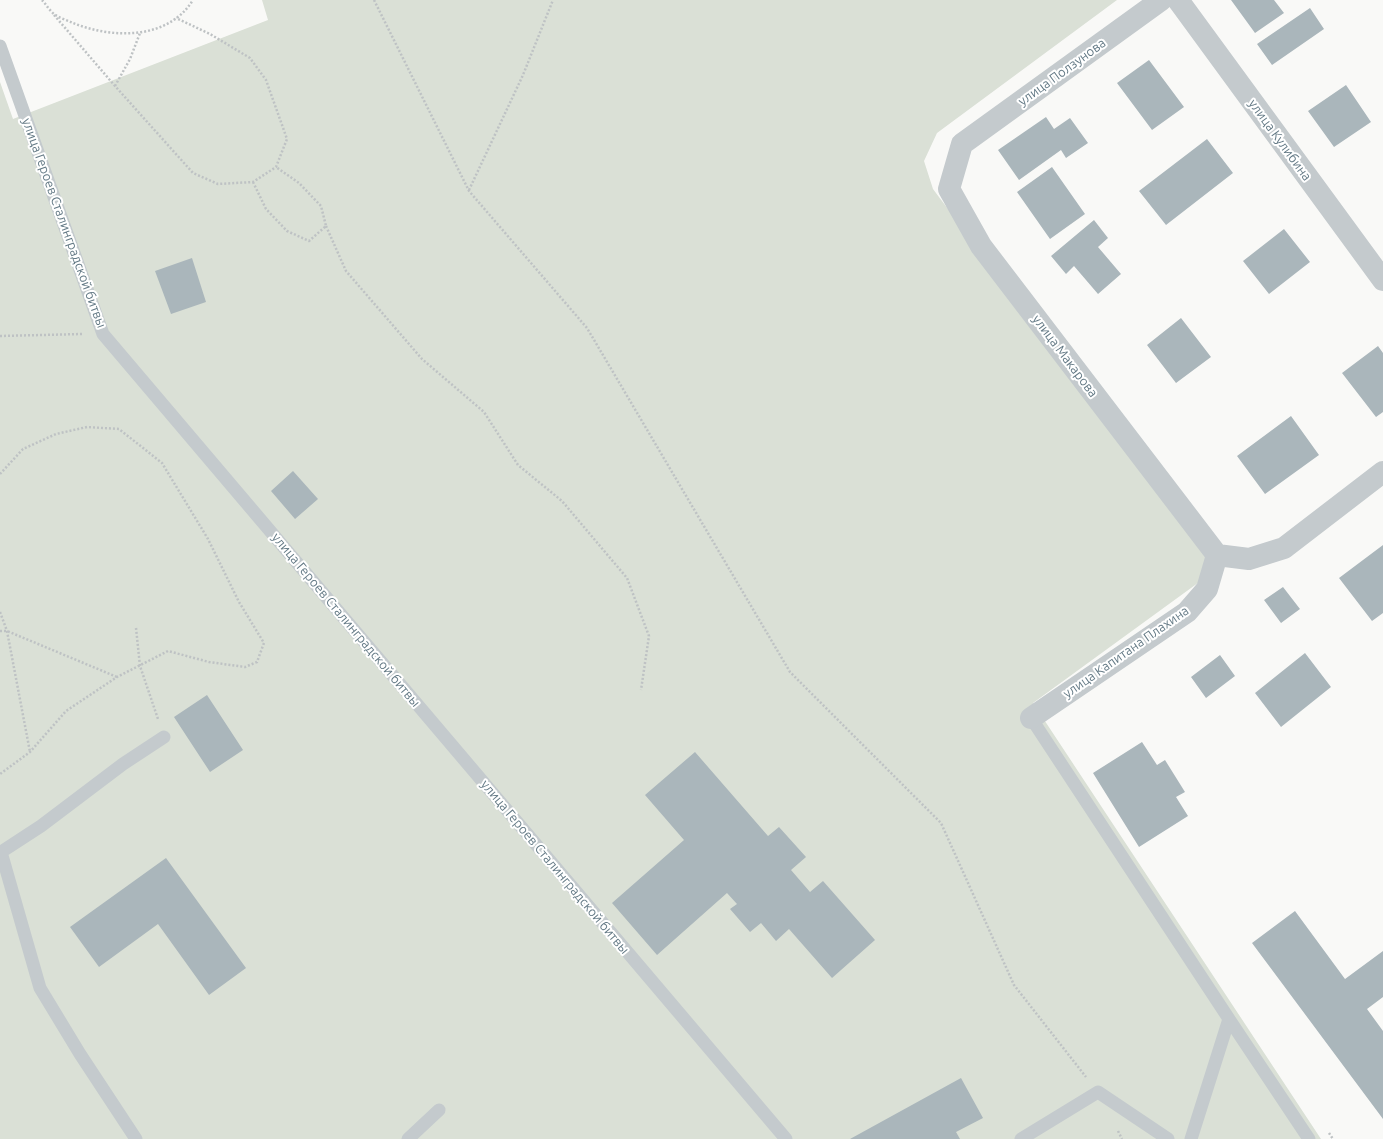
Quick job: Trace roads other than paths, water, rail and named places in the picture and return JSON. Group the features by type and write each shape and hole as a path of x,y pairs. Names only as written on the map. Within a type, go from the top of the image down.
{"street":[{"name":"улица Ползунова","path":"962,144 1161,0"},
{"name":"улица Кулибина","path":"1178,0 1383,280"},
{"name":"улица Макарова","path":"962,144 949,189 981,246 1217,555"},
{"path":"1217,555 1249,559 1284,548 1383,472"},
{"name":"улица Капитана Плахина","path":"1031,718 1187,612 1207,589 1217,555"}],"lane":[{"name":"улица Героев Сталинградской битвы","path":"0,46 103,334 786,1139"},
{"path":"1031,718 1309,1139"},
{"path":"136,1139 80,1054 40,988 1,852 41,826 123,764 164,737"},
{"path":"1192,1139 1229,1019"},
{"path":"1021,1139 1098,1092 1168,1139"},
{"path":"408,1139 439,1110"}]}
